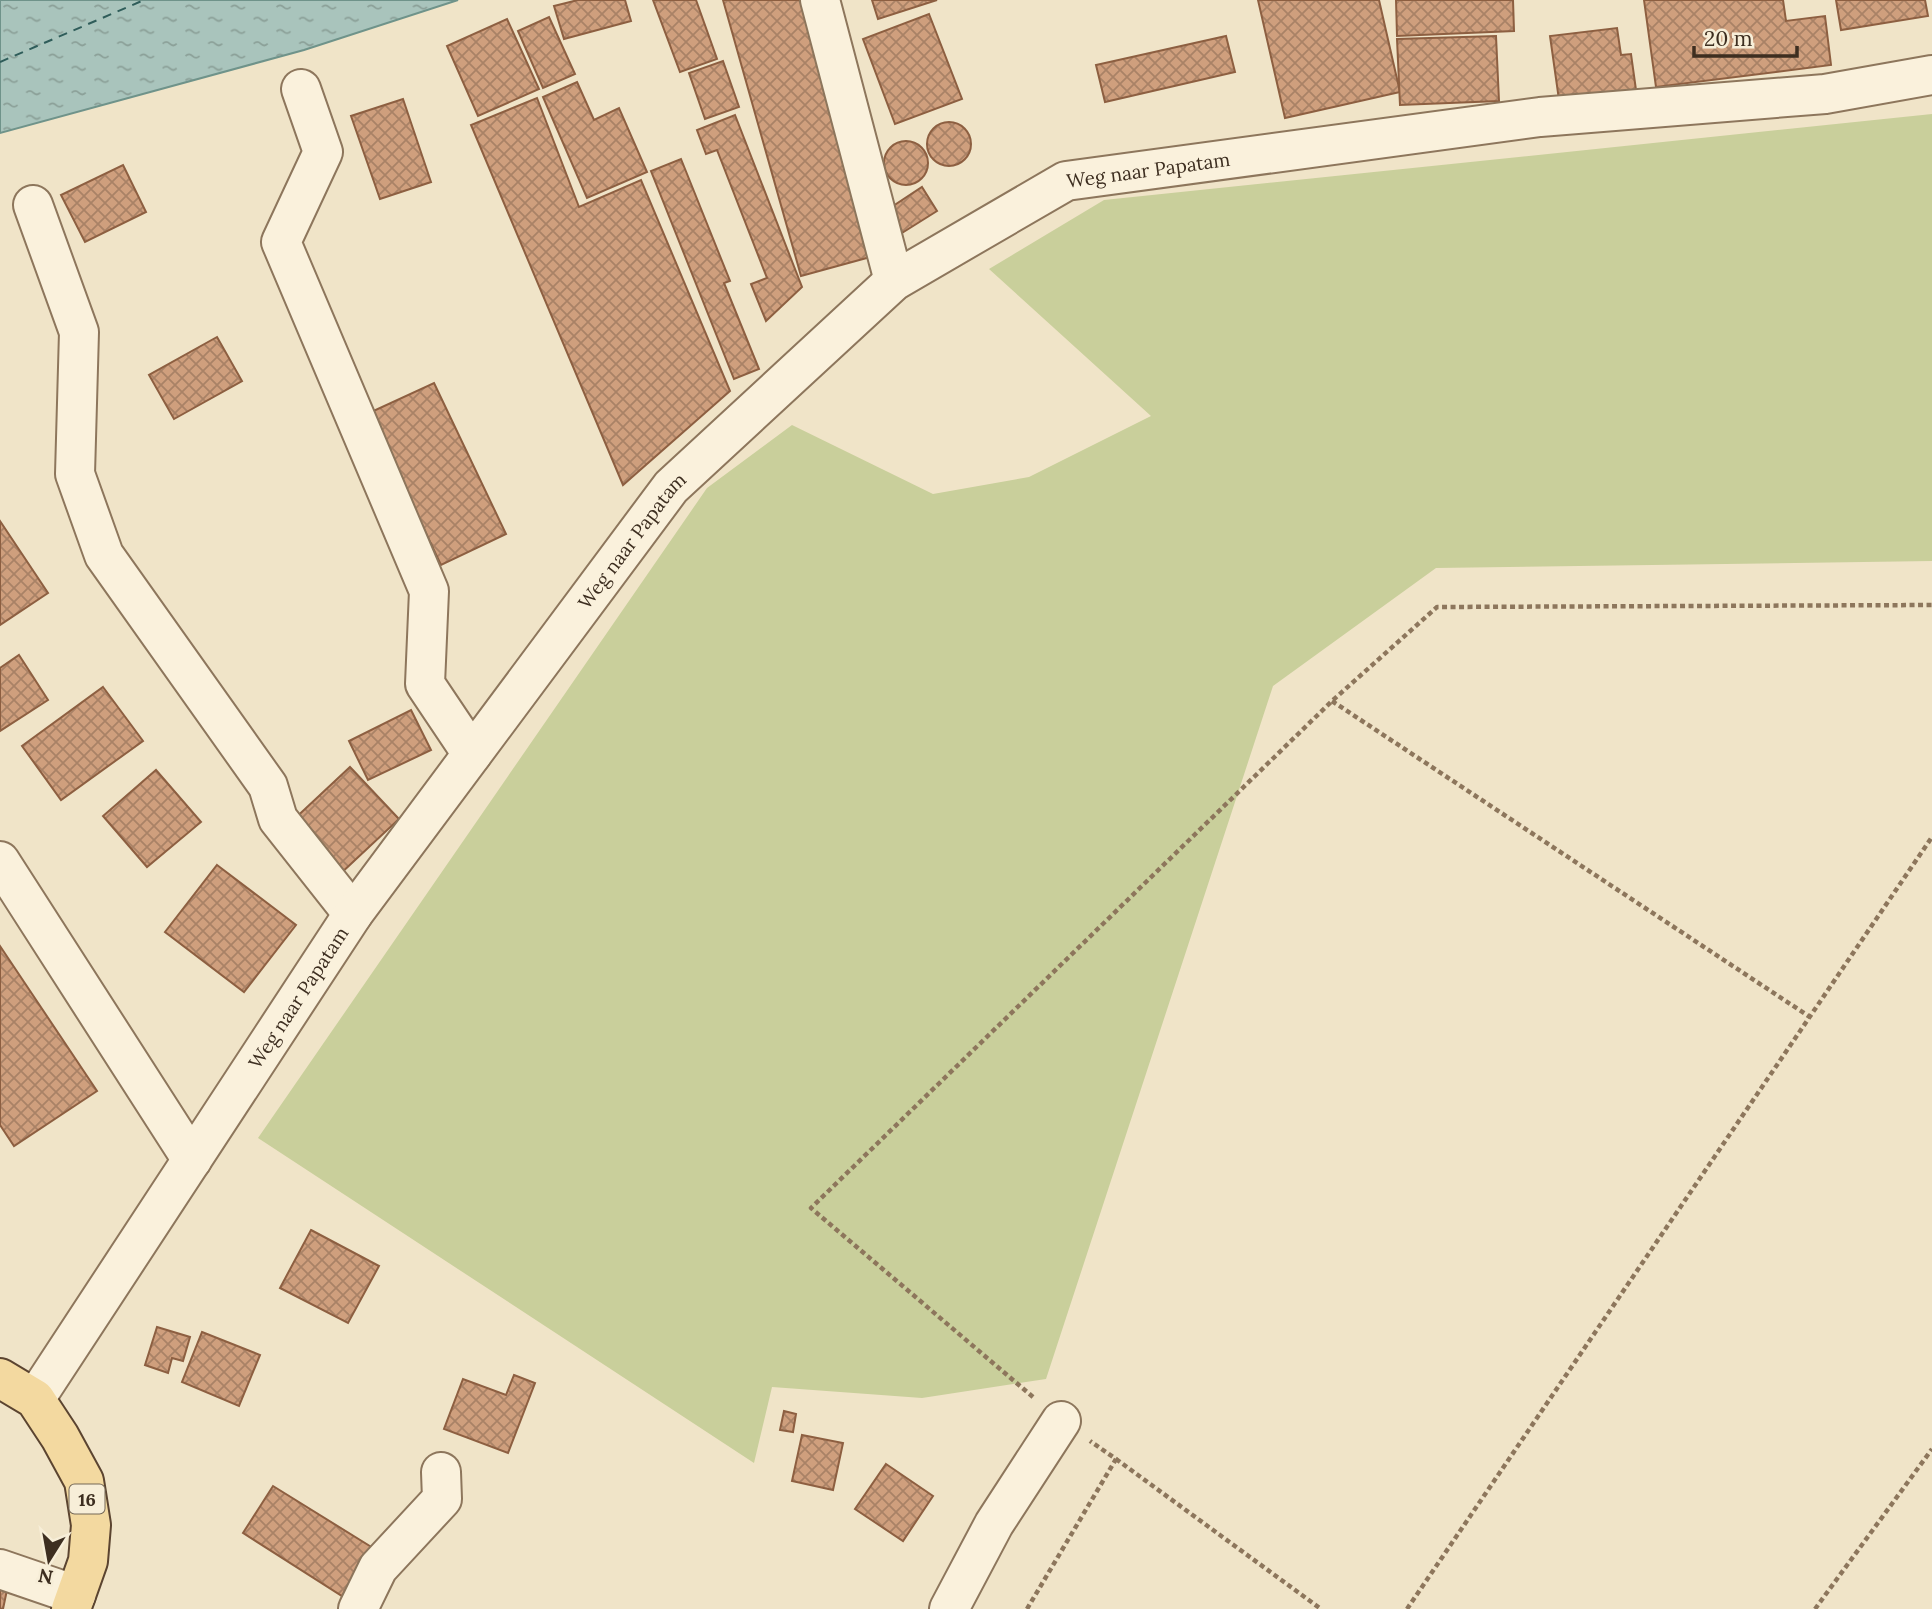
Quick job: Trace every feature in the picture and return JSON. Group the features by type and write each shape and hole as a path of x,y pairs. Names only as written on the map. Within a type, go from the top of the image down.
{"main road":[{"name":"16","path":"0,1378 35,1399 84,1481 91,1525 88,1561 74,1602"}],"street":[{"path":"820,0 894,281"},
{"name":"Weg naar Papatam","path":"35,1399 353,914 671,487 894,281 1066,181 1540,117 1825,94 1932,75"},
{"path":"302,89 324,152 281,242 429,591 425,684 472,754"},
{"path":"33,205 79,332 75,474 104,555 268,786 278,820 353,914"},
{"path":"0,861 192,1160"},
{"path":"948,1609 994,1524 1061,1421"},
{"path":"358,1609 378,1568 442,1499 441,1472"},
{"path":"0,1569 74,1602"}],"path":[{"path":"1321,1609 1061,1421 811,1208 1332,701 1437,607 1932,605"},
{"path":"1332,701 1810,1017"},
{"path":"1408,1609 1932,837"},
{"path":"1815,1609 1932,1449"},
{"path":"1027,1609 1116,1459"}],"green space":[{"path":"1932,114 1932,561 1436,568 1273,686 1046,1379 922,1398 772,1387 754,1463 258,1138 707,488 792,425 933,494 1029,477 1151,416 989,269 1104,200"}],"water":[{"path":"0,0 458,0 304,50 0,133"}],"building":[{"path":"578,0 625,0 631,21 564,39 554,6"},
{"path":"653,0 696,0 717,59 680,72"},
{"path":"723,0 802,0 874,256 801,276"},
{"path":"872,0 937,0 878,19"},
{"path":"1258,0 1379,0 1400,92 1285,118"},
{"path":"1396,0 1513,0 1514,31 1397,36"},
{"path":"1644,0 1783,0 1786,21 1825,16 1831,65 1656,87"},
{"path":"1836,0 1925,0 1928,16 1841,30"},
{"path":"929,14 962,99 895,124 863,39"},
{"path":"549,17 575,74 543,88 518,31"},
{"path":"507,19 539,89 478,116 447,46"},
{"path":"1617,28 1621,55 1631,54 1636,90 1559,100 1550,36"},
{"path":"1226,36 1235,72 1105,102 1096,65"},
{"path":"1496,36 1499,101 1400,105 1397,39"},
{"path":"723,61 739,107 705,119 689,73"},
{"path":"577,82 594,120 619,108 647,172 587,198 543,97"},
{"path":"537,98 579,207 641,180 730,391 623,485 471,125"},
{"path":"403,99 431,182 380,199 351,116"},
{"path":"735,115 802,287 766,321 751,284 767,278 717,150 706,154 697,130"},
{"path":"949,122 965,128 971,144 965,160 949,166 933,160 927,144 933,128"},
{"path":"906,141 922,147 928,163 922,179 906,185 890,179 884,163 890,147"},
{"path":"681,159 730,281 724,283 759,369 734,379 651,171"},
{"path":"123,165 146,212 85,242 61,195"},
{"path":"922,187 937,211 902,233 887,210"},
{"path":"217,337 242,381 174,419 149,375"},
{"path":"434,383 506,534 441,565 369,413"},
{"path":"0,521 48,593 0,625"},
{"path":"19,655 48,700 0,731 0,668"},
{"path":"103,687 143,741 61,800 22,746"},
{"path":"411,710 431,750 368,780 349,741"},
{"path":"350,767 399,819 339,875 290,823"},
{"path":"156,770 201,822 147,867 103,816"},
{"path":"217,865 296,925 244,992 165,932"},
{"path":"0,946 97,1091 14,1146 0,1125"},
{"path":"311,1230 379,1266 348,1323 280,1288"},
{"path":"157,1327 190,1337 183,1361 172,1358 168,1373 145,1365"},
{"path":"202,1332 260,1355 239,1406 182,1382"},
{"path":"514,1375 535,1383 508,1453 444,1429 463,1379 506,1395"},
{"path":"784,1411 796,1414 793,1432 780,1430"},
{"path":"802,1435 843,1443 833,1490 792,1481"},
{"path":"886,1464 933,1496 903,1541 855,1509"},
{"path":"273,1486 373,1548 342,1596 243,1533"},
{"path":"0,1588 7,1590 3,1609 0,1609"}],"ferry route":[{"path":"0,62 144,0"}]}
